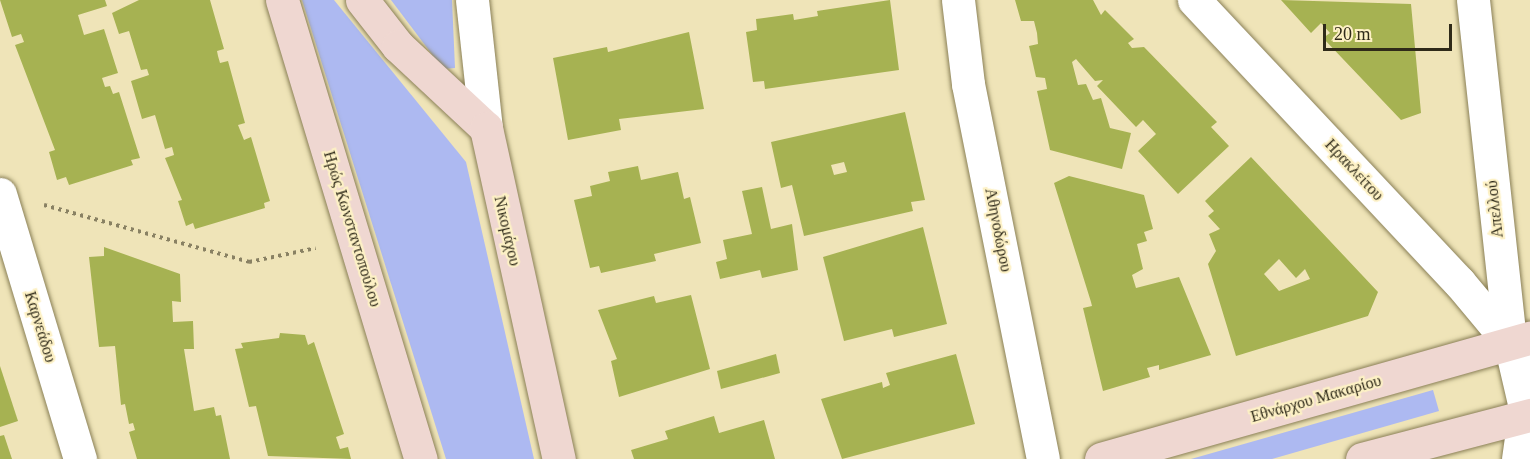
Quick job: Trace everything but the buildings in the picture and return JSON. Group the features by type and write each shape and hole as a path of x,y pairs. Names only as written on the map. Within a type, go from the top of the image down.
{"street":[{"name":"Ηρώς Κωνσταντοπούλου","path":"282,0 357,239 421,459"},
{"path":"362,0 398,46 486,128"},
{"name":"Νικομάχου","path":"472,0 486,128 559,459"},
{"name":"Αθηνοδώρου","path":"958,0 968,84 1043,459"},
{"name":"Ηρακλείτου","path":"1194,0 1459,282 1520,340"},
{"name":"Απελλού","path":"1473,0 1520,340 1528,420 1518,459"},
{"name":"Καρνεάδου","path":"0,194 80,459"},
{"name":"Εθνάρχου Μακαρίου","path":"1101,459 1520,340"},
{"path":"1362,459 1528,420"}],"path":[{"path":"34,203 249,262 357,239"}],"shaded area":[{"path":"302,0 334,0 466,162 534,459 446,459"},
{"path":"391,0 452,0 455,68 443,69"},
{"path":"1433,390 1439,411 1272,459 1191,459"}]}
